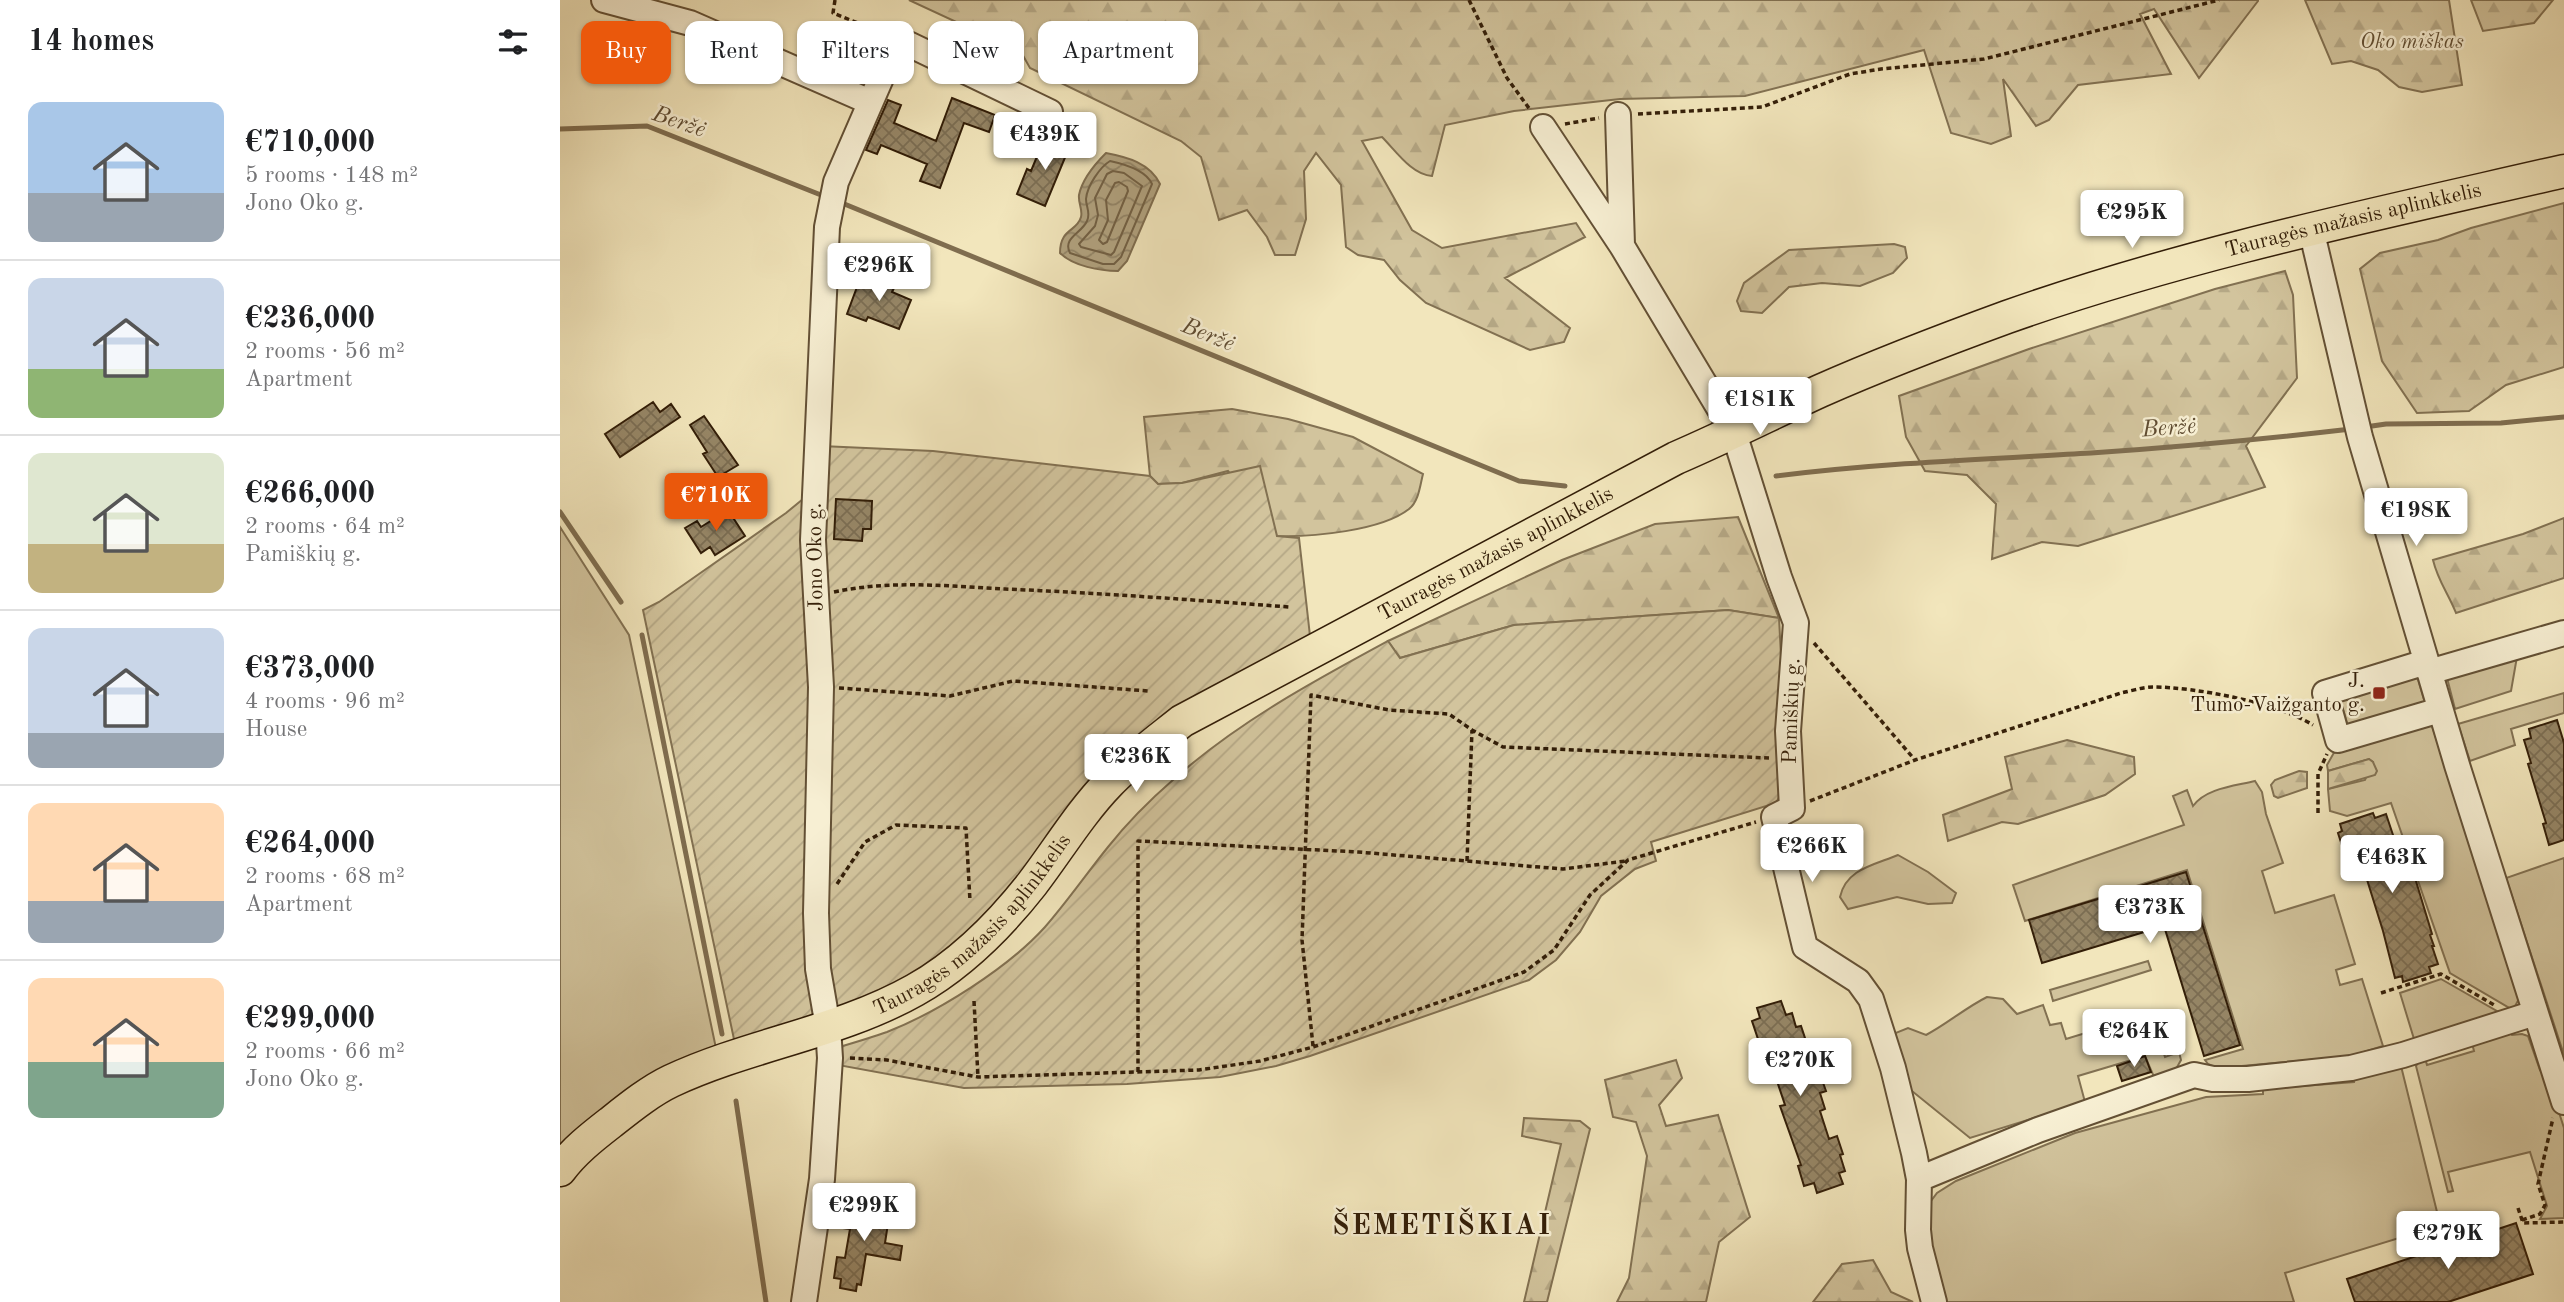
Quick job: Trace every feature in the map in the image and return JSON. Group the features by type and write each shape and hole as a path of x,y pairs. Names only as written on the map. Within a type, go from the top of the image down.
{"main road":[{"name":"Tauragės mažasis aplinkkelis","path":"560,1170 591,1138 668,1082 711,1064 867,1013 915,990 959,961 994,929 1109,783 1138,755 1182,721 1676,458 1820,391 2008,317 2128,278 2311,229 2564,171"}],"street":[{"path":"604,0 690,23 870,102"},
{"path":"914,47 1051,112"},
{"name":"Jono Oko g.","path":"804,1302 822,1179 830,1058 828,1027 818,969 816,913 821,687 813,540 827,227 836,182 878,84"},
{"path":"1618,115 1622,246"},
{"name":"Pamiškių g.","path":"1543,127 1622,246 1734,433 1796,623 1783,812 1805,947 1857,981 1871,999 1893,1068 1919,1179 1919,1239 1934,1302"},
{"path":"2311,229 2357,426 2440,710 2535,1013 2562,1090"},
{"path":"2440,710 2338,740 2325,693 2564,632"},
{"path":"1919,1179 2038,1130 2193,1075 2213,1079 2248,1079 2351,1068 2403,1055 2535,1013"}],"path":[{"path":"835,0 833,13 853,21"},
{"path":"1469,0 1507,78 1543,127 1618,115 1762,107 1850,74 1984,59 2219,0"},
{"path":"815,596 859,587 931,585 1109,593 1289,607"},
{"path":"1796,623 1916,760"},
{"path":"821,687 950,696 1013,681 1149,691"},
{"path":"1138,1072 1138,841 1304,849 1563,869 1628,860 1783,812 1916,760 2121,693 2150,687 2179,688 2235,698 2302,718 2338,740 2325,756 2318,774 2318,813"},
{"path":"1313,1047 1301,940 1311,695 1389,710 1448,714 1503,747 1788,759"},
{"path":"1467,861 1472,730"},
{"path":"816,913 865,842 896,825 966,828 970,901"},
{"path":"830,1058 887,1060 978,1077 1199,1070 1260,1061 1313,1047 1524,972 1554,950 1590,895 1628,860"},
{"path":"2381,993 2441,974 2509,1014 2511,1021"},
{"path":"974,1001 978,1077"},
{"path":"2522,1220 2540,1214 2545,1205 2538,1184 2553,1117 2564,1114"},
{"path":"2518,1208 2523,1223 2564,1222"}],"green space":[{"path":"909,0 2258,0 2199,78 2154,9 2140,14 2171,74 2078,85 2049,120 2036,126 2003,79 2011,136 1991,144 1951,133 1924,50 1745,96 1620,99 1514,111 1445,125 1432,176 1411,167 1382,137 1362,141 1412,230 1442,248 1576,223 1585,237 1505,278 1570,328 1564,342 1530,350 1426,303 1400,280 1384,260 1358,255 1346,247 1341,185 1316,153 1304,171 1306,219 1295,255 1275,255 1267,237 1247,210 1219,220 1201,157 1181,141 1063,84 1198,84 1198,21 1038,21 1038,72 1030,68 1024,57 1024,21 954,21"},
{"name":"Oko miškas","path":"2305,0 2449,0 2462,85 2422,92 2399,87 2378,70 2351,61 2332,64"},
{"name":"Oko miškas","path":"2471,0 2553,0 2534,23 2483,31"},
{"path":"2564,203 2564,367 2506,385 2469,411 2417,413 2382,361 2360,269 2380,253 2438,240 2471,228"},
{"path":"1894,244 1905,247 1907,258 1893,273 1860,286 1822,283 1789,287 1762,313 1741,311 1737,301 1744,283 1789,250"},
{"path":"2285,271 2293,295 2297,378 2246,446 2265,487 2078,546 2042,542 1992,559 1996,504 1967,475 1925,471 1906,437 1899,396 2029,349 2215,289"},
{"path":"1232,409 1288,419 1353,437 1423,474 1415,502 1397,517 1381,523 1327,534 1277,536 1228,471 1182,483 1158,484 1150,476 1144,417"},
{"path":"821,446 933,451 1150,476 1158,484 1182,483 1260,466 1277,536 1299,538 1310,636 1236,675 994,911 917,976 847,1009 735,1044 643,610 659,602 786,513 820,485"},
{"path":"1738,517 1779,618 1728,610 1514,625 1400,658 1388,641 1562,560 1655,524"},
{"path":"2564,518 2564,578 2456,613 2433,560 2523,534"},
{"path":"560,527 629,635 717,1053 560,1157"},
{"path":"1728,610 1779,618 1782,792 1776,803 1651,842 1656,861 1635,869 1601,896 1580,932 1556,960 1529,980 1310,1056 1220,1077 1127,1084 964,1088 838,1065 836,1048 887,1032 928,1013 1012,958 1045,927 1131,820 1199,758 1277,704 1388,641 1400,658 1514,625"},
{"path":"2518,651 2511,691 2455,709 2446,674"},
{"path":"2416,673 2425,703 2348,726 2339,696"},
{"path":"2564,693 2564,713 2511,729 2515,745 2470,761 2458,724"},
{"path":"2431,723 2521,995 2513,1010 2450,973 2391,803 2347,816 2330,811 2328,789 2365,780 2373,762 2369,759 2328,771 2327,765 2336,749"},
{"path":"2067,740 2134,757 2135,774 2105,795 2018,824 2002,822 1948,841 1943,815 2012,789 2005,757"},
{"path":"2369,759 2377,771 2375,775 2328,789 2328,771"},
{"path":"2299,771 2307,772 2307,788 2278,798 2274,796 2271,785 2275,780"},
{"path":"2255,781 2262,792 2266,814 2283,863 2262,871 2275,913 2334,895 2355,964 2336,970 2340,985 2362,979 2383,1046 2351,1056 2217,1068 2208,1064 2205,1060 2243,1049 2187,870 2025,921 2013,885 2184,825 2173,796 2187,790 2193,806 2213,791"},
{"path":"1898,855 1928,872 1956,893 1952,903 1928,904 1897,897 1848,909 1840,897 1848,880 1862,869"},
{"path":"2564,858 2564,1055 2506,878"},
{"path":"2148,961 2151,970 2053,1001 2050,990"},
{"path":"2441,979 2502,1014 2414,1039 2400,993"},
{"path":"1987,997 2003,999 2017,1014 2043,1005 2050,1025 2061,1023 2066,1039 2151,1013 2165,1057 2179,1052 2181,1060 2176,1069 2154,1077 2145,1056 2078,1076 2085,1102 1970,1138 1907,1087 1893,1034 1908,1028 1926,1035"},
{"path":"2509,1031 2512,1035 2528,1036 2540,1070 2545,1069 2564,1128 2564,1218 2540,1219 2547,1206 2530,1152 2448,1172 2453,1191 2448,1192 2416,1066 2425,1058 2427,1065 2474,1051 2472,1043"},
{"path":"1676,1060 1682,1078 1659,1105 1666,1126 1718,1115 1750,1217 1719,1242 1706,1302 1617,1302 1629,1278 1647,1156 1636,1122 1613,1117 1605,1080"},
{"path":"2401,1066 2438,1216 2435,1227 2285,1273 2294,1302 1939,1302 1925,1209 1937,1193 1956,1181 2075,1133 2206,1097 2263,1094 2263,1089 2354,1082 2355,1074"},
{"path":"1524,1118 1580,1121 1590,1129 1547,1302 1524,1302 1561,1144 1522,1136"},
{"path":"1873,1260 1891,1292 1913,1302 1813,1302 1842,1264"}],"water":[{"path":"1106,153 1144,166 1160,184 1127,261 1118,271 1087,267 1065,258 1060,253 1063,239 1081,217 1079,195 1083,184"}],"building":[{"path":"952,98 995,115 989,132 964,123 940,188 920,181 927,164 881,145 877,154 866,150 888,100 901,105 894,123 936,141"},
{"path":"1051,135 1071,143 1045,206 1017,194 1027,169 1031,171 1038,154 1043,156"},
{"path":"869,276 895,286 892,292 911,300 899,329 868,317 866,321 847,314 860,279 867,282"},
{"path":"653,402 660,412 671,404 680,417 620,457 605,434"},
{"path":"704,416 738,465 718,477 703,454 707,452 690,425"},
{"path":"836,499 872,501 871,529 863,529 862,541 834,539"},
{"path":"728,510 745,536 715,555 710,547 701,553 685,528 697,521 701,527"},
{"path":"2557,720 2564,743 2564,840 2549,845 2543,824 2546,823 2528,764 2531,763 2524,740 2531,738 2529,729"},
{"path":"2373,813 2375,818 2386,814 2405,871 2412,868 2438,964 2429,967 2431,973 2403,982 2402,976 2395,978 2359,854 2346,858 2338,833 2342,831 2340,824"},
{"path":"2186,872 2240,1045 2204,1056 2164,926 2042,963 2029,920"},
{"path":"1781,1001 1786,1015 1792,1013 1796,1027 1801,1026 1806,1041 1802,1042 1814,1079 1821,1077 1826,1091 1820,1093 1825,1109 1820,1111 1829,1139 1837,1136 1843,1154 1840,1155 1845,1171 1839,1173 1843,1184 1817,1193 1814,1183 1804,1186 1798,1166 1801,1165 1780,1106 1785,1105 1771,1063 1762,1041 1759,1042 1752,1021 1760,1018 1757,1008"},
{"path":"2145,1056 2151,1072 2122,1081 2117,1066"},
{"path":"845,1204 890,1210 885,1243 902,1246 900,1260 866,1254 861,1285 857,1284 856,1291 840,1288 841,1279 834,1278 837,1257 845,1258 850,1229 842,1228"},
{"path":"2516,1223 2533,1274 2448,1302 2355,1302 2347,1279"}],"waterway":[{"name":"Beržė","path":"560,129 647,126 821,195"},
{"name":"Beržė","path":"842,203 1519,481 1565,486"},
{"name":"Beržė","path":"2365,427 2386,424 2501,423 2564,417"},
{"name":"Beržė","path":"1776,476 1894,465 2156,448 2351,429"},
{"path":"560,512 621,602"},
{"path":"642,635 722,1034"},
{"path":"736,1101 766,1302"}],"place":[{"name":"J. Tumo-Vaižganto g.","path":"2379,693"}],"district":[{"name":"ŠEMETIŠKIAI","path":"1442,1227"}]}
